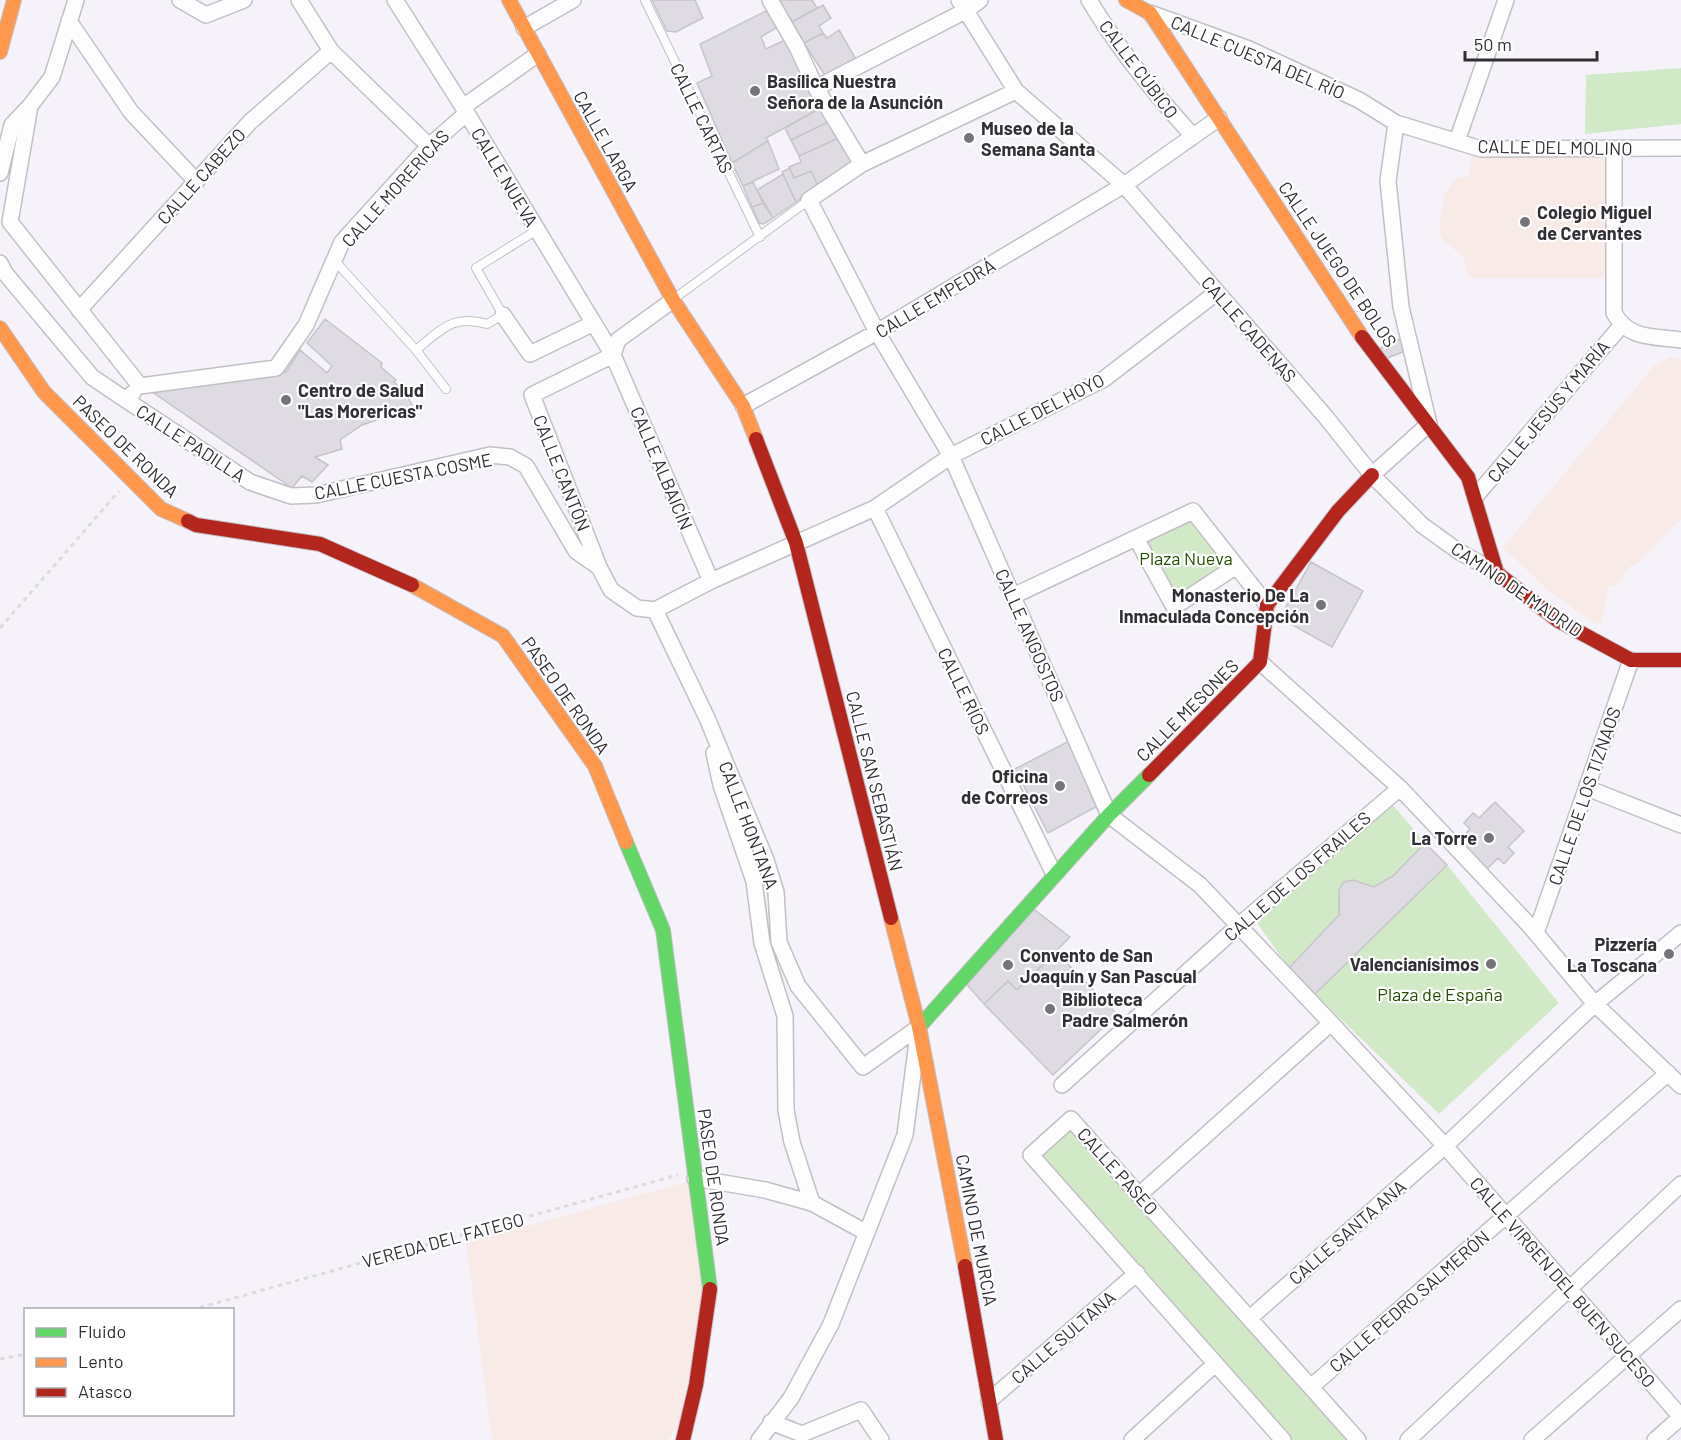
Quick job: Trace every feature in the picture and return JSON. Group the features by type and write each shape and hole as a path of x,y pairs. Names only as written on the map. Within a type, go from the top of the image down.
{"main road":[{"path":"0,52 14,0"},
{"name":"CALLE LARGA","path":"509,0 673,300 743,406"},
{"path":"1126,0 1150,13"},
{"name":"CALLE JUEGO DE BOLOS","path":"1150,13 1346,316 1468,477 1497,573"},
{"name":"PASEO DE RONDA","path":"0,328 44,392 161,509 196,525 320,544 412,585 502,636 595,766 663,930 710,1288 696,1385 683,1440"},
{"name":"CALLE SAN SEBASTIÁN","path":"743,406 796,543 919,1027"},
{"path":"1267,605 1338,511 1372,475"},
{"name":"CAMINO DE MADRID","path":"1497,573 1557,620 1631,660 1681,660"},
{"name":"CALLE MESONES","path":"919,1027 1109,815 1260,662 1267,605"},
{"name":"CAMINO DE MURCIA","path":"919,1027 996,1440"}],"street":[{"path":"0,173 12,124 30,106 52,77 76,0"},
{"path":"180,0 206,15 244,0"},
{"path":"300,0 331,51 429,146"},
{"name":"CALLE NUEVA","path":"395,0 465,110 613,356"},
{"path":"524,28 573,0"},
{"path":"770,0 797,46 816,88 862,164"},
{"path":"816,88 963,5 980,0"},
{"name":"CALLE CÚBICO","path":"1089,0 1117,44 1153,92 1192,135"},
{"path":"1456,141 1506,0"},
{"name":"CALLE CADENAS","path":"963,5 1016,91 1124,185 1325,416 1372,475"},
{"name":"CALLE CUESTA DEL RÍO","path":"1150,13 1249,49 1359,100 1396,123"},
{"path":"69,21 131,112 196,181"},
{"name":"CALLE CABEZO","path":"79,310 250,122 331,51"},
{"name":"CALLE MORERICAS","path":"140,386 276,368 306,325 342,242 465,110 538,54"},
{"path":"809,201 862,164 1016,91"},
{"path":"30,106 10,222 140,386"},
{"name":"CALLE EMPEDRÁ","path":"743,406 877,332 1124,185 1219,118"},
{"path":"1372,475 1429,424 1401,307 1388,181 1396,123"},
{"name":"CALLE DEL MOLINO","path":"1396,123 1481,149 1681,148"},
{"path":"1614,149 1614,312 1621,326 1634,334 1681,340"},
{"name":"CALLE ANGOSTOS","path":"809,201 877,332 951,456 1109,815"},
{"name":"CALLE PADILLA","path":"0,263 5,273 92,377 250,482 291,496"},
{"name":"CALLE DEL HOYO","path":"655,610 711,581 875,508 951,456 1104,379 1216,293"},
{"path":"613,356 618,340 673,300"},
{"path":"503,315 530,354 594,323"},
{"name":"CALLE JESÚS Y MARÍA","path":"1475,497 1621,326"},
{"name":"CALLE CANTÓN","path":"600,567 532,395 613,356"},
{"name":"CALLE ALBAICÍN","path":"613,356 711,581"},
{"name":"CALLE PADILLA","path":"126,400 140,386"},
{"name":"CALLE CUESTA COSME","path":"291,496 316,495 490,455 510,457 526,466 576,551 600,567 611,590 637,608 655,610"},
{"name":"CAMINO DE MADRID","path":"1372,475 1422,525 1458,551 1497,573"},
{"name":"CALLE RÍOS","path":"875,508 1054,874"},
{"path":"1013,596 1193,511 1267,605"},
{"path":"1137,538 1174,607 1235,567"},
{"name":"CALLE HONTANA","path":"655,610 707,718 766,860 776,892 779,942 798,986 863,1067 919,1027"},
{"name":"CALLE DE LOS TIZNAOS","path":"1536,933 1631,660"},
{"path":"1260,662 1400,788 1536,933 1595,1004 1681,1086"},
{"path":"707,718 721,785 754,881 762,942 785,1016 786,1110 792,1142 812,1203"},
{"name":"CALLE DE LOS FRAILES","path":"1062,1085 1238,927 1400,788"},
{"path":"1587,788 1681,825"},
{"path":"1109,815 1200,885 1445,1146 1595,1004 1681,933"},
{"path":"1139,1195 1331,1023"},
{"path":"759,1440 791,1398 831,1324 905,1135 919,1027"},
{"name":"CALLE PEDRO SALMERÓN","path":"1311,1387 1668,1073"},
{"name":"CALLE PASEO","path":"1280,1439 1137,1273 1031,1155 1071,1119 1358,1440"},
{"name":"CALLE VIRGEN DEL BUEN SUCESO","path":"1445,1146 1681,1417"},
{"name":"CALLE SANTA ANA","path":"1250,1318 1445,1146"},
{"path":"695,1175 812,1203 867,1233"},
{"path":"1408,1440 1681,1184"},
{"name":"CALLE SULTANA","path":"989,1401 1137,1273"},
{"path":"1532,1440 1681,1309"},
{"path":"1132,1440 1215,1364"},
{"path":"771,1422 803,1437 861,1410 881,1440"},
{"path":"1655,1440 1681,1417"}],"lane":[{"name":"CALLE CARTAS","path":"645,0 760,237"},
{"path":"673,300 809,201"},
{"path":"416,350 447,325 469,319 487,324 503,315 476,268 537,230"},
{"path":"334,260 416,350 446,389"}],"path":[{"path":"0,628 131,477"},
{"name":"VEREDA DEL FATEGO","path":"198,1308 695,1175"},
{"path":"0,1359 24,1354"}],"shaded area":[{"name":"Colegio Miguel de Cervantes","path":"1472,151 1610,152 1610,257 1603,278 1469,278 1463,256 1444,242 1439,231 1444,196 1455,179 1469,176"},
{"path":"1671,357 1681,360 1681,519 1638,563 1630,566 1618,585 1608,586 1602,622 1595,624 1546,589 1503,547 1655,365"},
{"path":"690,1181 706,1294 679,1424 668,1440 492,1440 466,1243"}],"green space":[{"path":"1681,68 1681,124 1585,134 1586,75"},
{"name":"Plaza Nueva","path":"1193,511 1235,567 1174,607 1136,538"},
{"path":"1387,798 1425,843 1393,876 1374,887 1353,880 1344,882 1339,890 1339,915 1289,968 1255,920"},
{"name":"Plaza de España","path":"1447,865 1559,1003 1439,1114 1315,994"},
{"path":"1071,1119 1358,1440 1283,1440 1031,1155"}],"building":[{"path":"652,0 695,0 703,18 676,32 667,31"},
{"path":"779,0 812,0 817,8 792,22"},
{"path":"823,5 831,18 819,26 823,33 804,43 792,22"},
{"name":"Basílica Nuestra Señora de la Asunción","path":"768,10 776,28 761,37 766,49 785,40 824,106 766,138 768,141 732,163 697,83 712,76 700,44"},
{"path":"839,30 857,61 826,77 804,43 823,33 827,38"},
{"path":"824,106 832,120 791,140 785,128"},
{"path":"832,120 841,137 799,156 791,140"},
{"path":"841,137 852,163 818,186 811,171 794,178 789,167 801,162 799,156"},
{"path":"768,141 779,169 743,186 732,163"},
{"path":"790,168 794,178 811,171 818,186 796,202 782,172"},
{"path":"783,174 796,202 773,218 757,190"},
{"path":"753,182 763,203 752,207 743,186"},
{"path":"763,203 773,218 764,224 759,223 752,207"},
{"name":"Centro de Salud \"Las Morericas\"","path":"325,319 382,363 381,367 396,380 394,382 405,392 413,407 362,425 340,440 342,449 315,457 328,465 312,482 302,476 292,488 151,391 233,372 286,372 300,350 327,373 332,366 307,343"},
{"path":"1400,339 1405,351 1385,359 1378,349"},
{"name":"Monasterio De La Inmaculada Concepción","path":"1311,562 1363,591 1332,647 1280,618"},
{"name":"Oficina de Correos","path":"1075,738 1103,803 1048,833 1015,769"},
{"name":"La Torre","path":"1495,802 1524,831 1508,847 1514,853 1504,864 1498,858 1483,873 1455,844 1470,829 1464,823 1473,813 1479,818"},
{"path":"1425,843 1447,865 1315,994 1289,968 1339,915 1339,890 1344,882 1353,880 1374,887 1393,876"},
{"name":"Convento de San Joaquín y San Pascual","path":"1031,907 1070,937 1017,990 1008,981 984,1004 962,979"},
{"name":"Biblioteca Padre Salmerón","path":"1056,952 1117,1014 1053,1075 984,1004 1008,981 1017,990"}],"traffic: fast":[{"path":"919,1027 1109,815 1149,775"},
{"path":"626,842 663,930 710,1289"}],"traffic: slow":[{"path":"0,52 14,0"},
{"path":"509,0 673,300 743,406 756,439"},
{"path":"1126,0 1150,13 1362,337"},
{"path":"0,328 44,392 161,509 188,521"},
{"path":"412,585 503,636 595,766 626,842"},
{"path":"891,918 919,1027 965,1266"}],"traffic: jam":[{"path":"1362,337 1468,477 1497,573 1557,620 1631,660 1681,660"},
{"path":"756,439 796,543 891,918"},
{"path":"1149,775 1260,662 1267,605 1338,511 1372,475"},
{"path":"188,521 196,525 320,544 412,585"},
{"path":"965,1266 996,1440"},
{"path":"683,1440 696,1385 710,1289"}],"place":[{"name":"Basílica Nuestra Señora de la Asunción","path":"755,91"},
{"name":"Museo de la Semana Santa","path":"969,138"},
{"name":"Colegio Miguel de Cervantes","path":"1525,222"},
{"name":"Centro de Salud \"Las Morericas\"","path":"286,400"},
{"name":"Monasterio De La Inmaculada Concepción","path":"1321,605"},
{"name":"Oficina de Correos","path":"1060,786"},
{"name":"La Torre","path":"1489,838"},
{"name":"Pizzería La Toscana","path":"1669,954"},
{"name":"Valencianísimos","path":"1491,964"},
{"name":"Convento de San Joaquín y San Pascual","path":"1008,965"},
{"name":"Biblioteca Padre Salmerón","path":"1050,1009"}]}
